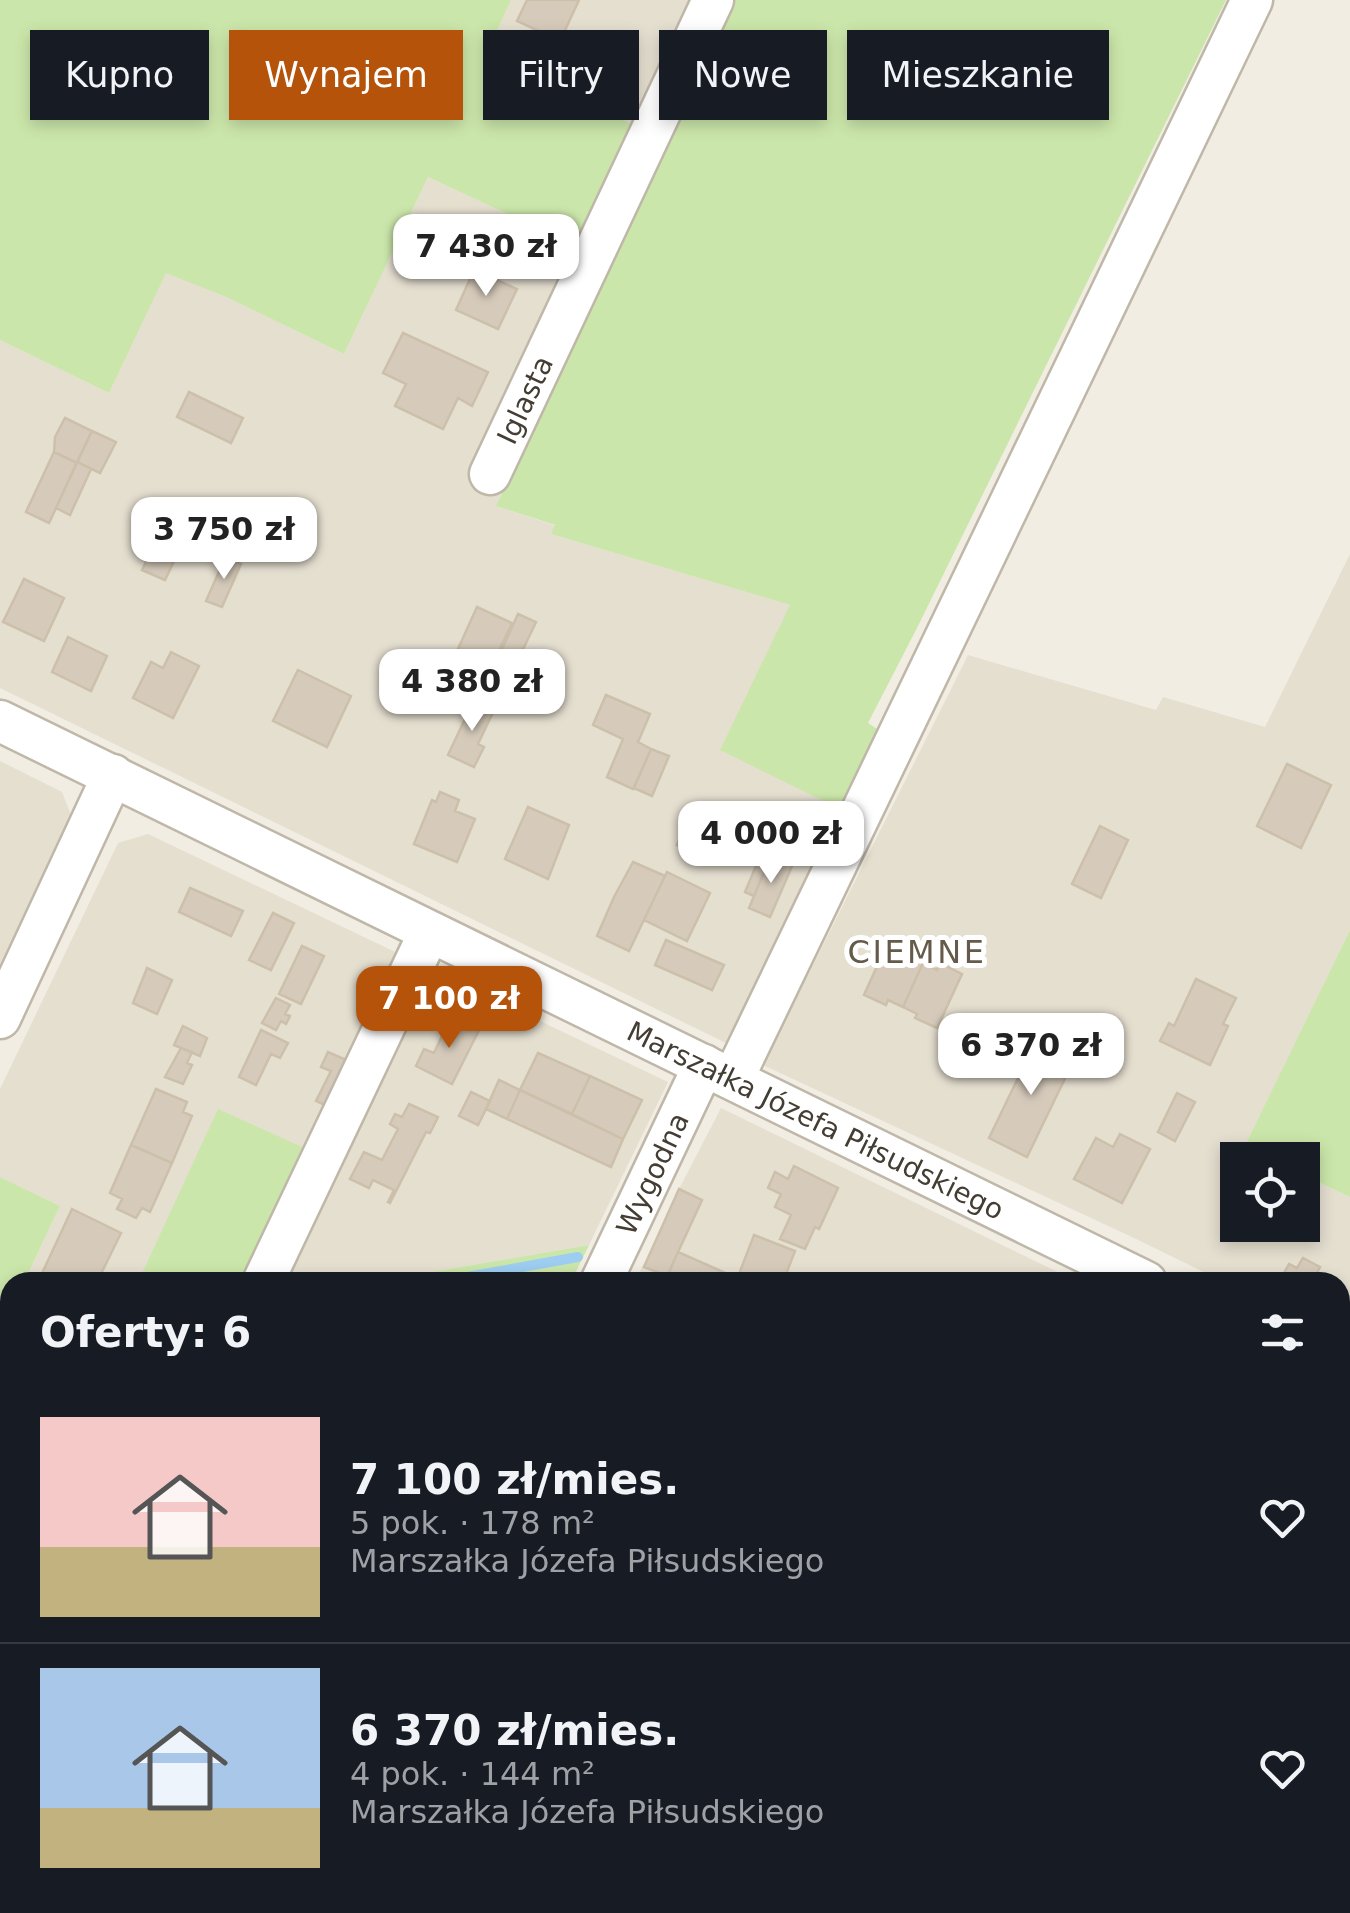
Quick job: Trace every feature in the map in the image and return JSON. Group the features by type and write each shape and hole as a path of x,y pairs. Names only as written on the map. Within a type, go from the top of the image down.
{"street":[{"name":"Iglasta","path":"490,474 714,0"},
{"name":"Wygodna","path":"607,1272 719,1072 1252,0"},
{"name":"Marszałka Józefa Piłsudskiego","path":"0,721 1126,1272"},
{"path":"0,1018 113,776"},
{"path":"268,1272 429,933"}],"shaded area":[{"path":"511,0 701,0 687,30 659,30 659,90 641,128 623,120 639,120 639,30 497,30"},
{"path":"428,177 584,250 472,486 501,494 497,506 556,526 551,534 790,605 842,810 730,1045 0,688 0,340 109,393 166,272 344,354"},
{"path":"1350,554 1350,930 1248,1142 1220,1142 1220,1242 1320,1242 1320,1183 1350,1197 1350,1272 1204,1272 763,1065 968,655 1156,710 1163,697 1265,727"},
{"path":"0,761 62,792 74,822 0,979"},
{"path":"148,834 668,1082 589,1245 431,1272 250,1272 219,1110 143,1272 29,1272 60,1206 0,1177 0,1089 118,843"},
{"path":"721,1108 1057,1272 640,1272"}],"green space":[{"path":"0,0 511,0 497,30 483,30 483,120 623,120 641,128 584,250 428,177 344,354 226,297 166,273 109,393 0,340"},
{"path":"731,0 1226,0 868,723 880,731 842,810 720,750 790,605 551,534 555,525 496,506 675,120 827,120 827,30 717,30"},
{"path":"1350,930 1350,1197 1320,1183 1320,1142 1247,1142"},
{"path":"218,1109 313,1152 257,1272 143,1272"},
{"path":"0,1177 60,1206 29,1272 0,1272"},
{"path":"589,1245 576,1272 431,1272"}],"building":[{"path":"527,0 579,0 565,30 536,30 517,21"},
{"path":"496,224 536,242 523,271 483,252"},
{"path":"474,270 517,289 498,329 456,310"},
{"path":"403,333 488,372 472,406 458,398 443,429 395,406 406,384 383,373"},
{"path":"189,392 243,418 231,443 177,417"},
{"path":"65,418 92,431 77,463 54,452 55,437"},
{"path":"92,431 116,442 100,473 77,462"},
{"path":"54,452 77,463 49,523 26,512"},
{"path":"77,462 91,469 70,515 56,508"},
{"path":"171,509 194,519 165,580 142,570"},
{"path":"226,556 241,564 222,607 206,601"},
{"path":"24,579 64,598 44,641 3,622"},
{"path":"477,607 512,623 487,676 453,660"},
{"path":"518,614 536,622 495,708 479,700"},
{"path":"68,637 107,656 91,691 52,672"},
{"path":"171,652 199,666 173,718 133,698 151,662 163,668"},
{"path":"298,670 351,696 327,747 273,721"},
{"path":"606,695 650,714 638,742 651,749 633,789 607,777 623,739 593,725"},
{"path":"475,698 495,708 478,744 484,747 474,767 448,755"},
{"path":"651,749 669,756 652,796 634,788"},
{"path":"1287,764 1331,785 1301,848 1257,826"},
{"path":"440,792 459,800 455,811 475,819 457,862 414,844 432,800 436,802"},
{"path":"528,807 569,825 548,879 505,859"},
{"path":"690,814 706,820 693,851 677,845"},
{"path":"1100,826 1128,840 1101,898 1072,884"},
{"path":"781,833 802,842 793,864 771,855"},
{"path":"761,854 770,858 754,896 745,892"},
{"path":"771,855 793,864 770,917 749,908"},
{"path":"633,862 665,876 629,951 597,936"},
{"path":"667,872 710,893 687,941 644,920"},
{"path":"190,888 243,911 231,936 179,912"},
{"path":"273,913 294,923 271,970 249,960"},
{"path":"666,940 724,965 712,990 655,965"},
{"path":"889,940 912,950 909,957 923,963 903,1007 888,1000 886,1005 864,995"},
{"path":"302,946 324,956 301,1004 279,994"},
{"path":"923,963 937,970 940,963 962,974 937,1028 915,1018 917,1014 903,1007"},
{"path":"147,968 172,980 157,1014 133,1003"},
{"path":"1196,979 1236,998 1210,1065 1160,1041 1169,1023 1174,1026"},
{"path":"276,998 290,1005 285,1014 290,1016 276,1030 262,1023"},
{"path":"451,1017 479,1030 452,1084 416,1066 424,1049 434,1053"},
{"path":"183,1026 207,1038 200,1056 174,1045"},
{"path":"261,1030 288,1043 280,1058 271,1054 256,1085 239,1077"},
{"path":"1038,1037 1064,1049 1059,1060 1071,1066 1027,1157 989,1138"},
{"path":"181,1048 192,1052 187,1063 192,1065 183,1084 165,1077"},
{"path":"328,1052 353,1063 329,1107 316,1101 331,1071 321,1067"},
{"path":"538,1053 590,1076 572,1114 520,1090"},
{"path":"590,1076 642,1100 623,1139 572,1114"},
{"path":"499,1080 520,1090 507,1119 486,1109"},
{"path":"156,1089 187,1102 183,1112 192,1116 172,1163 131,1145"},
{"path":"520,1090 623,1139 611,1167 507,1119"},
{"path":"471,1092 490,1101 478,1125 459,1116"},
{"path":"1177,1093 1195,1102 1175,1141 1158,1132"},
{"path":"409,1104 438,1117 430,1133 426,1132 390,1203 394,1190 373,1180 369,1188 350,1179 364,1152 382,1160 398,1129 390,1124 395,1114 402,1117"},
{"path":"1120,1134 1150,1149 1122,1203 1074,1179 1096,1138 1113,1147"},
{"path":"131,1145 172,1163 150,1212 142,1208 136,1218 117,1209 122,1199 110,1193"},
{"path":"794,1166 838,1188 805,1249 780,1239 791,1215 775,1207 781,1194 768,1188 775,1172 788,1179"},
{"path":"679,1189 702,1200 669,1272 644,1267"},
{"path":"72,1209 121,1233 102,1272 43,1272"},
{"path":"754,1235 795,1251 787,1272 740,1272"},
{"path":"678,1252 723,1272 669,1272"},
{"path":"1303,1258 1320,1267 1318,1272 1285,1272 1289,1264 1297,1268"}],"waterway":[{"path":"495,1272 578,1257"}],"district":[{"name":"CIEMNE","path":"917,952"}]}
